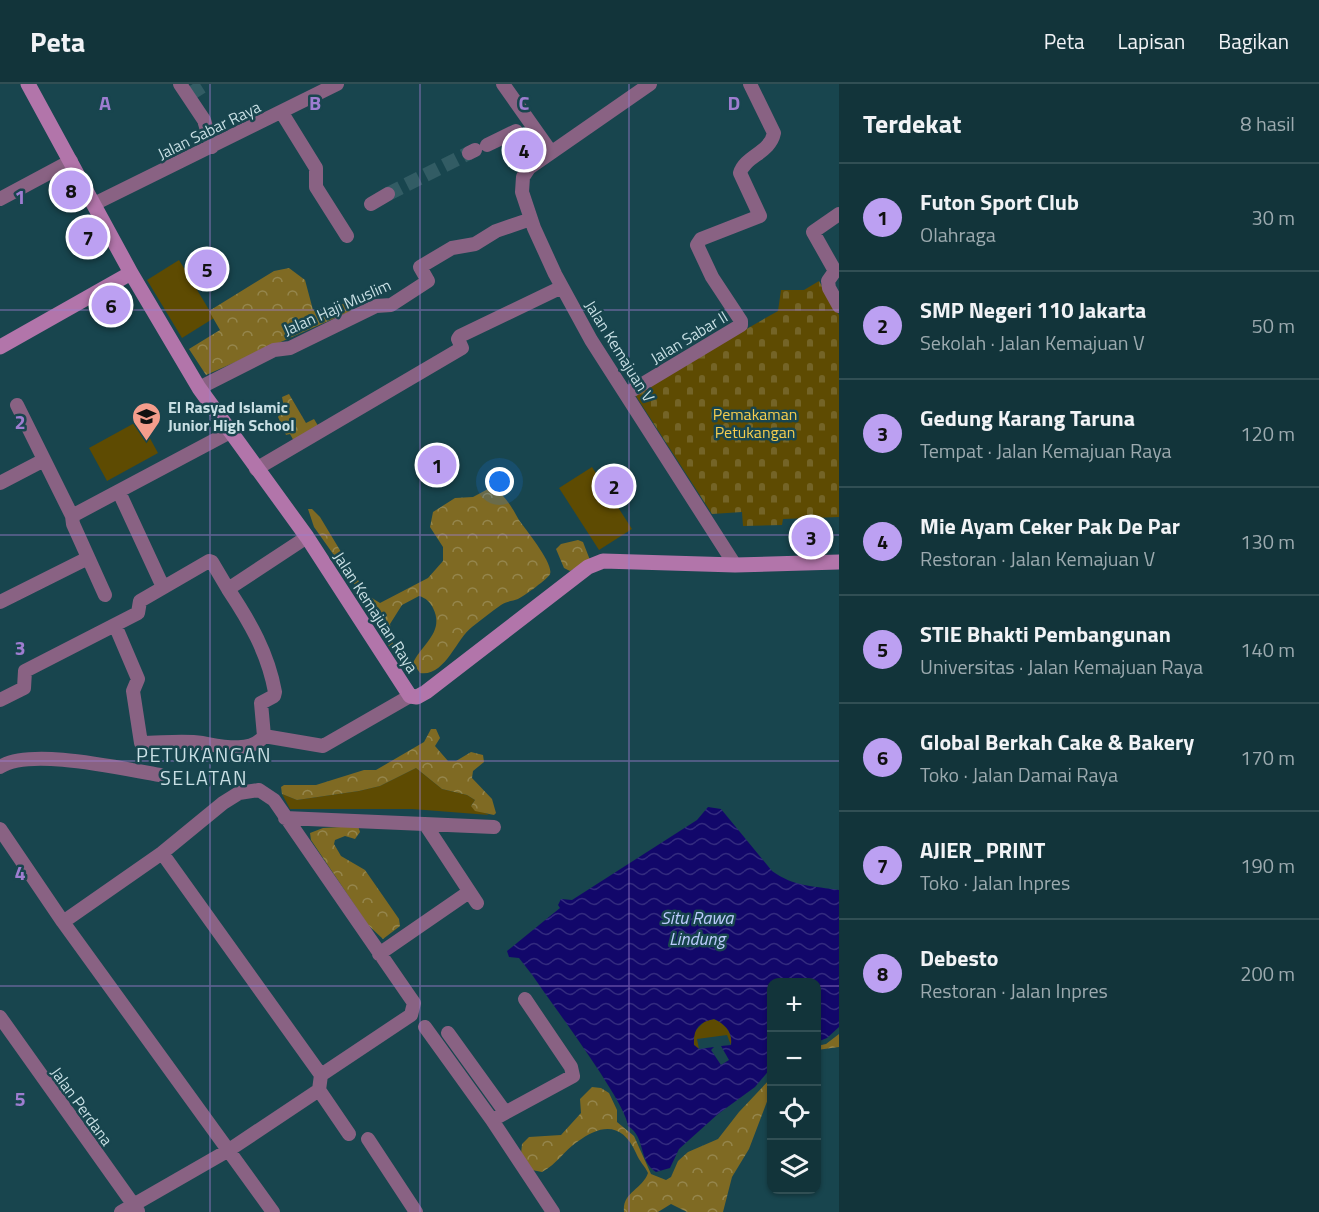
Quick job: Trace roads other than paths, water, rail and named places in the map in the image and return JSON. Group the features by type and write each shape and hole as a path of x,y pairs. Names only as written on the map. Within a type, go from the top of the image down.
{"street":[{"name":"Jalan Kemajuan Raya","path":"28,84 131,273 199,388 307,537 410,696 417,697 426,692 588,567 603,561 735,565 839,562"},
{"name":"Jalan Sabar Raya","path":"94,204 337,84"},
{"path":"503,84 523,127 551,152 651,84"},
{"name":"Jalan Sabar II","path":"626,394 741,325 712,277 697,245 701,239 760,216 740,174 743,166 769,145 774,129 750,84"},
{"path":"186,91 204,120 212,147"},
{"path":"282,113 316,168 316,187 347,236"},
{"path":"477,149 523,127"},
{"name":"Jalan Kemajuan V","path":"551,152 528,168 523,177 522,192 531,219 562,287 591,340 735,565"},
{"path":"0,199 72,161"},
{"path":"371,204 388,194"},
{"path":"839,214 813,232 834,266 834,274 828,281 828,288 839,306"},
{"name":"Jalan Haji Muslim","path":"199,388 274,350 290,348 376,306 391,305 428,280 420,267 452,248 475,244 496,231 531,219"},
{"path":"0,347 131,273"},
{"path":"256,469 461,349 459,337 562,287"},
{"path":"16,405 72,516 73,524 105,595"},
{"path":"72,516 230,432"},
{"path":"0,483 44,460"},
{"path":"119,492 163,587"},
{"path":"228,589 307,537"},
{"path":"0,602 88,558"},
{"path":"0,700 24,688 25,671 138,613 140,601 211,561 247,618 265,654 274,687 274,696 261,703 264,736"},
{"path":"116,625 138,679 133,691 141,743 201,743 229,747 252,745 264,736 323,746 410,696"},
{"path":"0,766 18,759 53,760 160,775"},
{"path":"63,922 162,853 223,803 249,790 259,790 268,795 414,1003 411,1015 321,1075"},
{"path":"285,818 494,827"},
{"path":"378,954 473,898 424,824"},
{"path":"0,829 63,922 273,1212"},
{"path":"162,853 321,1075 319,1090 349,1134"},
{"path":"492,1120 573,1076 571,1067 525,999"},
{"name":"Jalan Perdana","path":"0,1017 131,1210"},
{"path":"425,1028 492,1120 553,1212"},
{"path":"448,1033 505,1112"},
{"path":"131,1210 229,1150 319,1090"},
{"path":"368,1139 416,1212"}],"water":[{"name":"Situ Rawa Lindung","path":"708,807 721,809 772,871 796,883 839,890 839,1027 821,1040 821,978 767,978 767,1073 755,1087 718,1114 679,1149 670,1168 656,1172 647,1162 637,1136 628,1126 615,1096 587,1052 519,958 509,957 507,951 560,908 558,905 561,899 572,900 697,820","holes":["714,1019 725,1026 731,1036 731,1045 721,1046 729,1060 721,1065 711,1050 714,1047 699,1049 694,1045 695,1035 698,1027 709,1020"]}],"tunnel":[{"path":"190,94 206,84"},
{"path":"388,194 469,153"}],"place":[{"name":"Mie Ayam Ceker Pak De Par","path":"524,150"},
{"name":"Debesto","path":"71,190"},
{"name":"AJIER_PRINT","path":"88,237"},
{"name":"STIE Bhakti Pembangunan","path":"207,269"},
{"name":"Global Berkah Cake & Bakery","path":"111,305"},
{"name":"El Rasyad Islamic Junior High School","path":"147,442"},
{"name":"Futon Sport Club","path":"437,465"},
{"name":"SMP Negeri 110 Jakarta","path":"614,486"},
{"name":"Gedung Karang Taruna","path":"811,537"}],"district":[{"name":"PETUKANGAN SELATAN","path":"204,766"}],"park label":[{"name":"Pemakaman Petukangan","path":"755,423"}]}
